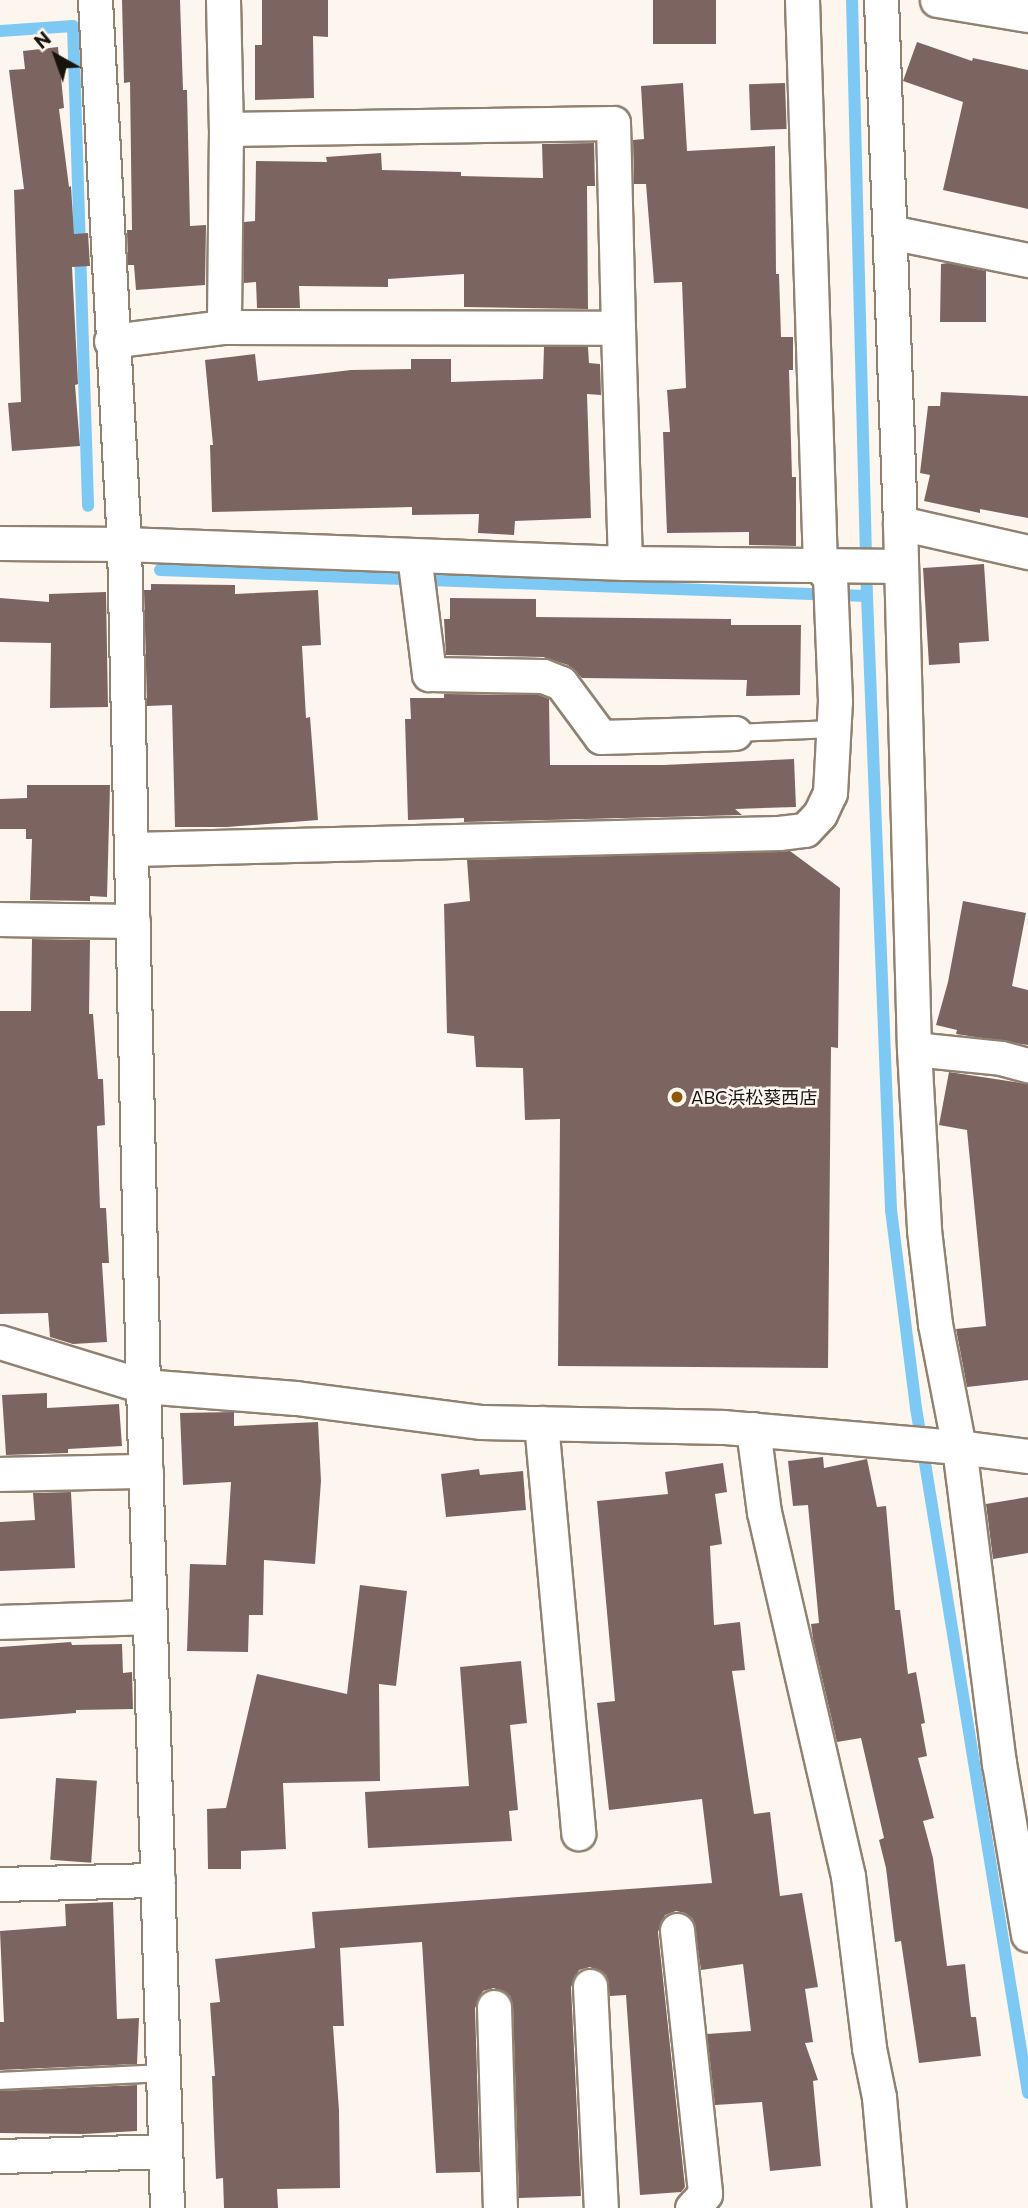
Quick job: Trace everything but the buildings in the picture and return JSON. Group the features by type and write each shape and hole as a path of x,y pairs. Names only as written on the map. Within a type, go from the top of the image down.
{"street":[{"path":"95,0 111,341 124,544 143,1385 167,2208"},
{"path":"223,0 226,129 224,327"},
{"path":"132,849 805,830 820,814 830,793 833,729 832,570 802,0"},
{"path":"881,0 900,523 893,565 924,1230 935,1324 959,1447 1017,1798 1028,1935"},
{"path":"937,0 1028,15"},
{"path":"226,129 613,123 625,563"},
{"path":"890,232 1028,260"},
{"path":"111,341 224,327 618,328"},
{"path":"900,523 1028,552"},
{"path":"0,543 124,544 416,571 625,563 832,570 893,565"},
{"path":"416,571 429,674 543,677 561,683 601,737 735,733"},
{"path":"0,919 134,921"},
{"path":"914,1049 1001,1058 1028,1065"},
{"path":"0,1342 143,1385 296,1398 481,1422 753,1429 872,1437 1028,1456"},
{"path":"541,1423 578,1833"},
{"path":"753,1429 764,1512 848,1876 867,2035 879,2097 889,2208"},
{"path":"0,1474 146,1471"},
{"path":"0,1622 150,1617"},
{"path":"0,1884 158,1880"},
{"path":"677,1930 705,2194 692,2208"},
{"path":"590,1986 601,2208"},
{"path":"494,2007 500,2208"},
{"path":"0,2156 164,2151"}],"lane":[{"path":"735,733 833,729"},
{"path":"0,2081 162,2073"}],"waterway":[{"path":"852,0 867,596 891,1210 916,1408 1028,2093"},
{"path":"0,31 73,26 88,506"},
{"path":"160,570 867,596"}],"place":[{"name":"ABC浜松葵西店","path":"677,1097"}]}
